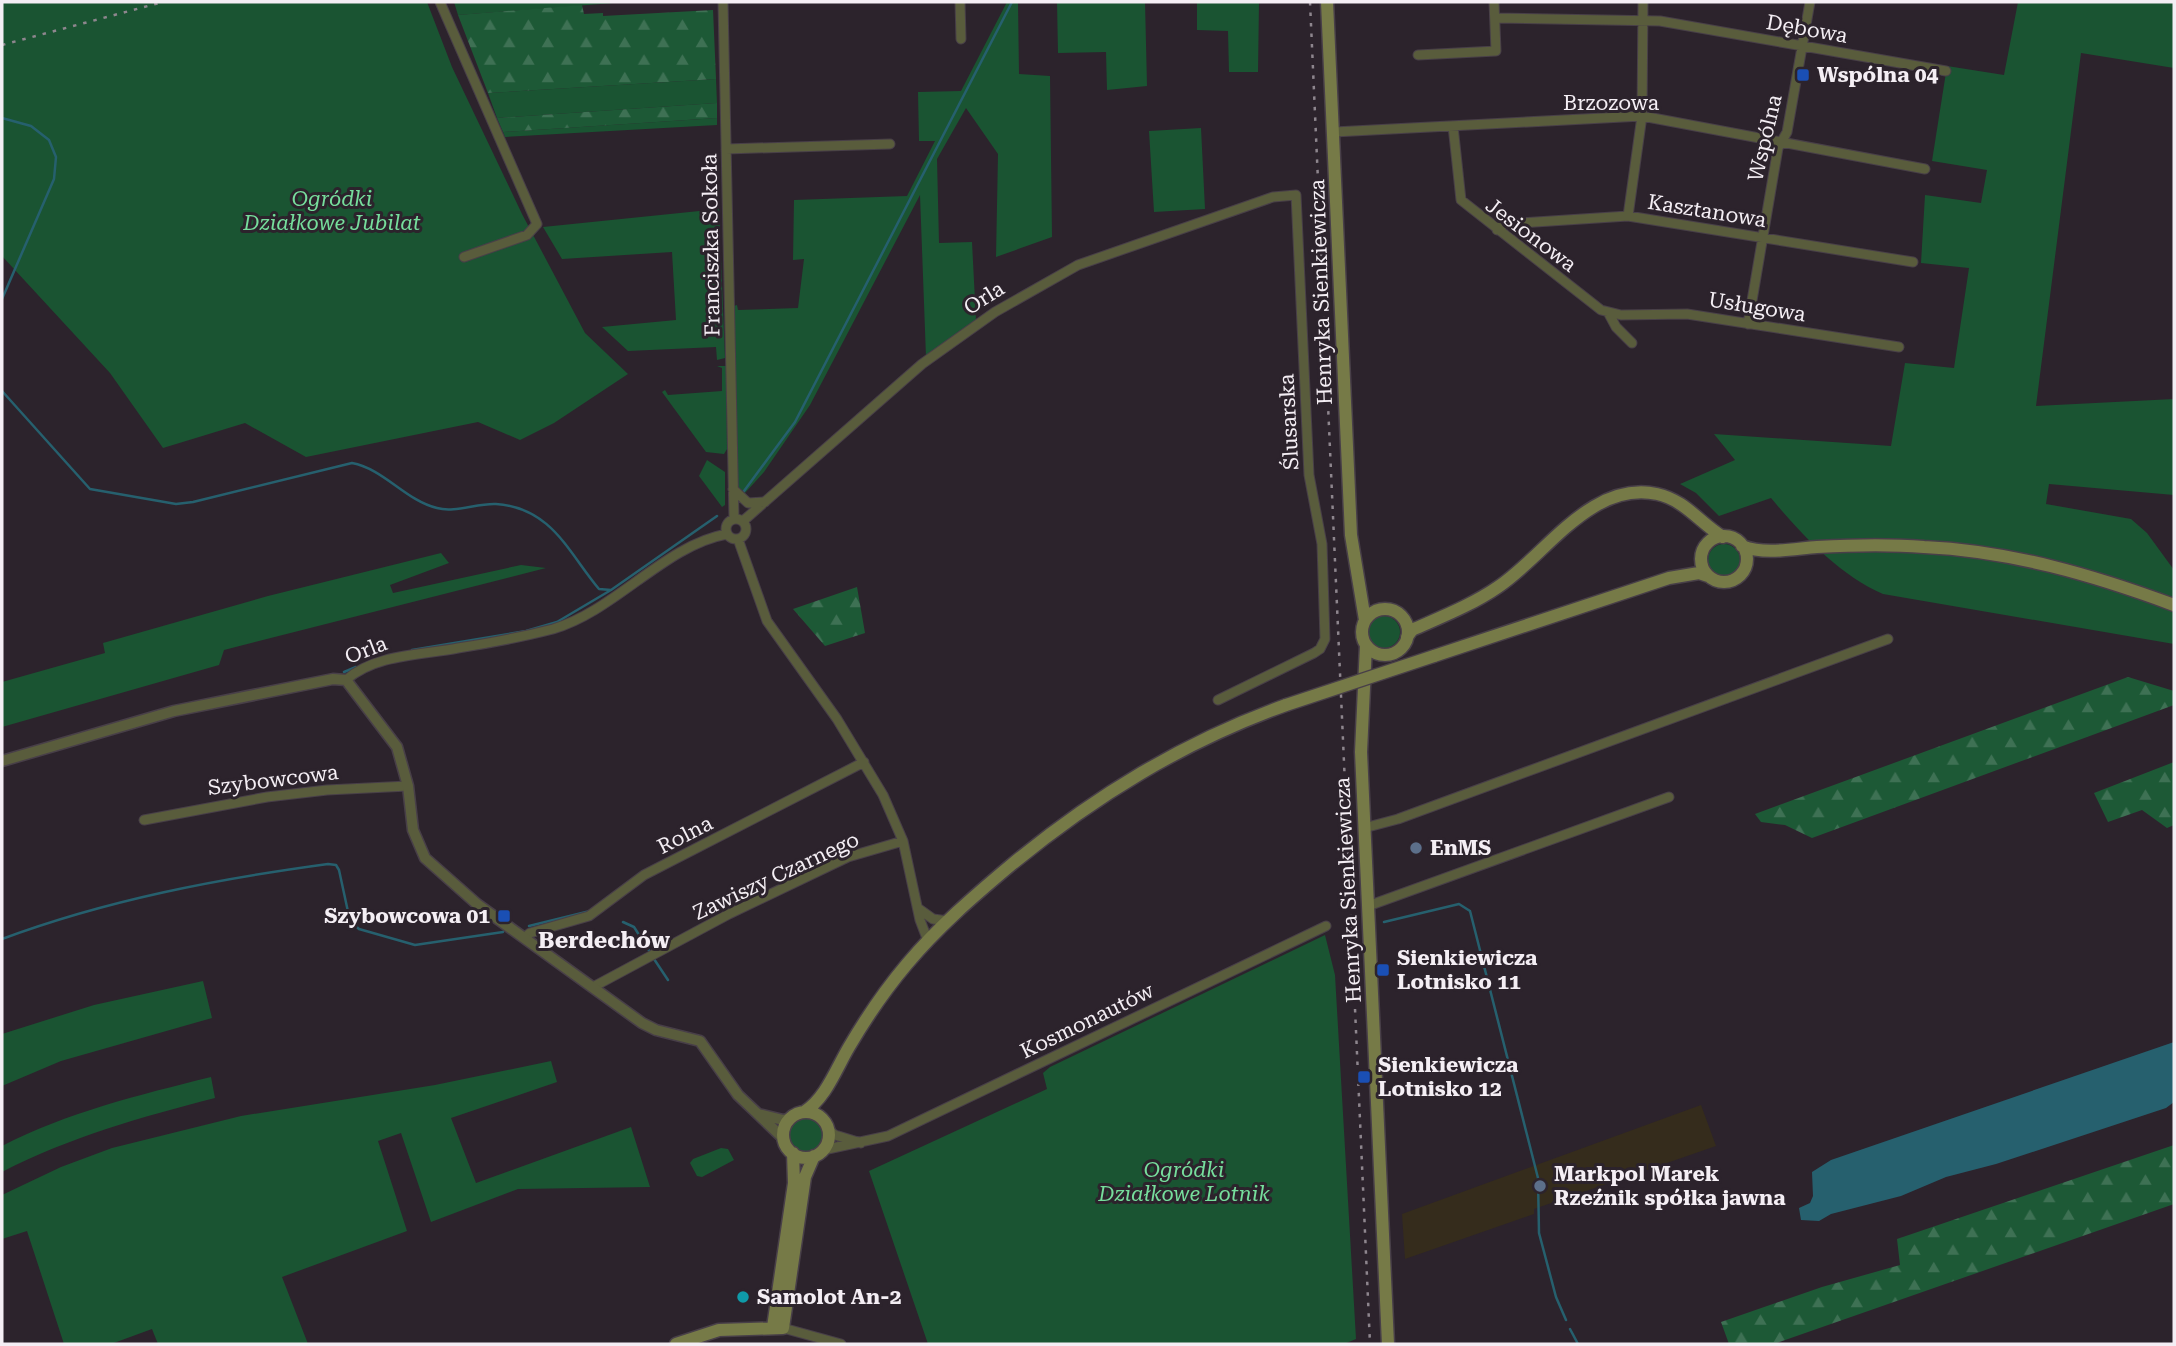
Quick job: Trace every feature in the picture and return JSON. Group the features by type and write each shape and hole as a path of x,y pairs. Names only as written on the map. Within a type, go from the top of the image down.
{"main road":[{"name":"Henryka Sienkiewicza","path":"1327,2 1351,535 1365,620"},
{"path":"1448,613 1409,619 1383,609 1365,620 1362,630 1366,645 1374,652 1386,654 1401,647 1412,630 1448,613 1495,589 1590,509 1611,498 1634,492 1660,495 1696,515 1723,537 1734,539 1742,546 1746,556 1745,567"},
{"path":"1696,515 1705,538 1702,567 1708,576"},
{"path":"1669,578 1723,537"},
{"path":"1742,546 1780,551 1872,545 1925,547 1995,555 2051,565 2174,605"},
{"path":"778,1327 795,1162 784,1139 785,1128 790,1119 812,1107 829,1084 875,1005 928,941 947,921 1045,838 1132,777 1202,739 1286,705 1669,578 1699,573 1718,581 1729,582 1739,576 1752,561 1780,551"},
{"name":"Henryka Sienkiewicza","path":"1359,579 1372,601 1383,609"},
{"path":"1402,617 1407,637"},
{"name":"Henryka Sienkiewicza","path":"1366,645 1360,721 1388,1344"},
{"name":"Henryka Sienkiewicza","path":"1364,683 1378,659 1386,654"},
{"path":"778,1327 805,1177 828,1141 826,1125 829,1084"},
{"path":"804,1112 826,1125"},
{"path":"793,1153 803,1157 818,1153"},
{"path":"676,1344 719,1330 778,1327"}],"street":[{"path":"440,2 537,224 527,235 464,257"},
{"name":"Franciszka Sokoła","path":"723,2 730,249 732,488 739,520"},
{"path":"960,2 961,39"},
{"path":"1418,55 1496,51 1494,2"},
{"path":"1629,216 1642,116 1643,2"},
{"name":"Wspólna","path":"1748,324 1810,2"},
{"name":"Dębowa","path":"1495,18 1643,20 1946,71"},
{"name":"Brzozowa","path":"1334,132 1642,116 1925,169"},
{"name":"Jesionowa","path":"1453,126 1461,200 1609,314 1616,327 1632,342"},
{"path":"726,149 890,144"},
{"name":"Orla","path":"739,520 767,502 922,364 995,312 1079,265 1273,197 1297,195"},
{"name":"Ślusarska","path":"1218,700 1314,653 1323,645 1322,544 1309,475 1297,195"},
{"name":"Kasztanowa","path":"1497,230 1504,224 1629,216 1913,262"},
{"name":"Usługowa","path":"1609,314 1687,314 1899,347"},
{"path":"732,488 748,503 767,502"},
{"path":"738,539 746,531 739,520 727,524 727,534 738,539 767,621 864,762 902,841 928,941"},
{"name":"Orla","path":"2,761 174,711 333,679 346,680 379,663 555,628 621,593 690,548 713,536 727,534"},
{"path":"1364,828 1376,827 1888,639"},
{"path":"346,680 397,747 408,786 414,830 425,858 477,904 656,1030 694,1037 700,1041 738,1096 784,1139"},
{"name":"Rolna","path":"524,938 530,933 589,916 644,875 864,762"},
{"name":"Szybowcowa","path":"144,820 267,797 327,790 408,786"},
{"path":"1367,906 1669,797"},
{"name":"Zawiszy Czarnego","path":"593,986 729,914 826,867 848,857 902,841"},
{"path":"919,909 933,919 947,921"},
{"name":"Kosmonautów","path":"818,1153 888,1136 1326,926"},
{"path":"758,1114 790,1119"},
{"path":"826,1125 835,1135 861,1143"},
{"path":"778,1327 841,1344"}],"shaded area":[{"name":"Markpol Marek Rzeźnik spółka jawna","path":"1701,1105 1716,1146 1534,1209 1534,1214 1405,1259 1402,1214"}],"green space":[{"name":"Ogródki Działkowe Jubilat","path":"2,2 427,2 452,67 522,214 585,333 628,374 554,423 520,440 478,422 306,457 245,423 163,448 110,373 2,256"},
{"path":"454,2 626,2 458,15"},
{"path":"1007,2 1018,2 1019,74 1050,76 1052,237 996,257 998,154 966,108 937,159 939,243 972,242 976,320 926,357 920,195 810,405 764,472 745,493 736,485 734,306 737,305 738,310 798,308 804,259 793,260 794,200 907,196 935,141 919,141 918,92 961,91"},
{"path":"1057,2 1145,2 1147,86 1107,90 1106,52 1058,53"},
{"path":"1197,2 1259,2 1258,72 1229,72 1228,31 1197,30"},
{"path":"2018,2 2174,2 2174,68 2081,53 2036,406 2174,399 2174,495 2049,484 2046,504 2131,519 2147,533 2174,570 2174,644 1883,594 1836,565 1795,526 1771,498 1719,516 1696,493 1680,484 1735,460 1714,434 1891,446 1905,363 1954,368 1969,268 1921,263 1925,195 1981,203 1987,170 1932,161 1947,66 2004,75"},
{"path":"582,5 584,14 603,13 603,16 713,10 716,79 488,93 458,15"},
{"path":"716,79 717,103 497,118 488,93"},
{"path":"717,103 717,118 503,132 497,118"},
{"path":"717,118 717,125 505,137 503,132"},
{"path":"1201,128 1205,209 1154,212 1149,131"},
{"path":"719,209 725,358 717,360 716,347 628,351 602,327 676,320 672,252 562,259 543,227"},
{"path":"717,366 726,366 727,449 724,454 706,452 662,392 665,390 668,395 722,391 722,368"},
{"path":"707,460 725,472 725,505 722,507 699,476"},
{"path":"1724,544 1735,549 1740,560 1735,571 1724,576 1713,571 1708,560 1713,549"},
{"path":"441,553 449,563 390,585 393,593 521,565 546,568 224,650 219,665 2,727 2,682 105,653 103,643 268,596"},
{"path":"857,587 865,633 825,646 793,609"},
{"path":"1384,616 1396,620 1400,632 1396,644 1384,648 1372,644 1368,632 1372,620"},
{"path":"2128,677 2174,691 2174,705 1812,838 1785,825 1761,822 1755,814"},
{"path":"2174,762 2174,825 2167,828 2142,810 2108,822 2094,793"},
{"name":"Ogródki Działkowe Lotnik","path":"1325,935 1335,975 1356,1339 1344,1344 928,1344 869,1171 1047,1089 1043,1073 1050,1067"},
{"path":"203,981 212,1018 61,1061 2,1086 2,1034 94,1005"},
{"path":"551,1061 557,1082 451,1118 476,1183 631,1127 650,1187 518,1189 431,1222 401,1133 378,1141 407,1231 282,1277 308,1344 158,1344 152,1329 111,1344 64,1344 27,1231 2,1239 2,1195 61,1167 112,1148 241,1116 435,1085"},
{"path":"211,1077 215,1098 106,1129 54,1148 2,1172 2,1146 27,1134 104,1106"},
{"path":"806,1118 818,1123 823,1135 818,1147 806,1152 794,1147 789,1135 794,1123"},
{"path":"2174,1145 2174,1204 1774,1344 1729,1344 1721,1322 1822,1287 1900,1265 1897,1239"},
{"path":"721,1148 728,1149 734,1160 702,1177 697,1176 690,1163 693,1159"}],"water":[{"path":"2174,1042 2174,1102 2166,1108 1996,1164 1946,1177 1901,1196 1831,1214 1819,1221 1801,1220 1799,1208 1810,1203 1813,1196 1812,1172 1831,1160"}],"waterway":[{"path":"744,491 795,422 1012,2"},
{"path":"2,118 31,126 49,140 56,157 54,179 2,299"},
{"path":"2,391 90,489 176,504 352,463 374,471 425,504 437,508 496,504 515,507 531,514 557,534 599,589 611,590"},
{"path":"412,650 526,631 557,622 611,590 717,516"},
{"path":"344,672 356,667"},
{"path":"2,939 122,902 245,877 328,864 336,865 339,870 350,921 359,929 415,945 503,932"},
{"path":"1384,922 1459,904 1470,911 1538,1178 1539,1233 1556,1297 1566,1320"},
{"path":"529,926 590,911"},
{"path":"623,922 634,927 650,952"},
{"path":"654,959 668,980"},
{"path":"1570,1329 1578,1344"}],"railway":[{"path":"2,45 163,2"},
{"path":"1310,2 1370,1344"}],"place":[{"name":"Wspólna 04","path":"1803,75"},
{"name":"EnMS","path":"1416,848"},
{"name":"Szybowcowa 01","path":"504,916"},
{"name":"Sienkiewicza Lotnisko 11","path":"1383,970"},
{"name":"Sienkiewicza Lotnisko 12","path":"1364,1077"},
{"name":"Markpol Marek Rzeźnik spółka jawna","path":"1540,1186"},
{"name":"Samolot An-2","path":"743,1297"}],"district":[{"name":"Berdechów","path":"604,940"}]}
